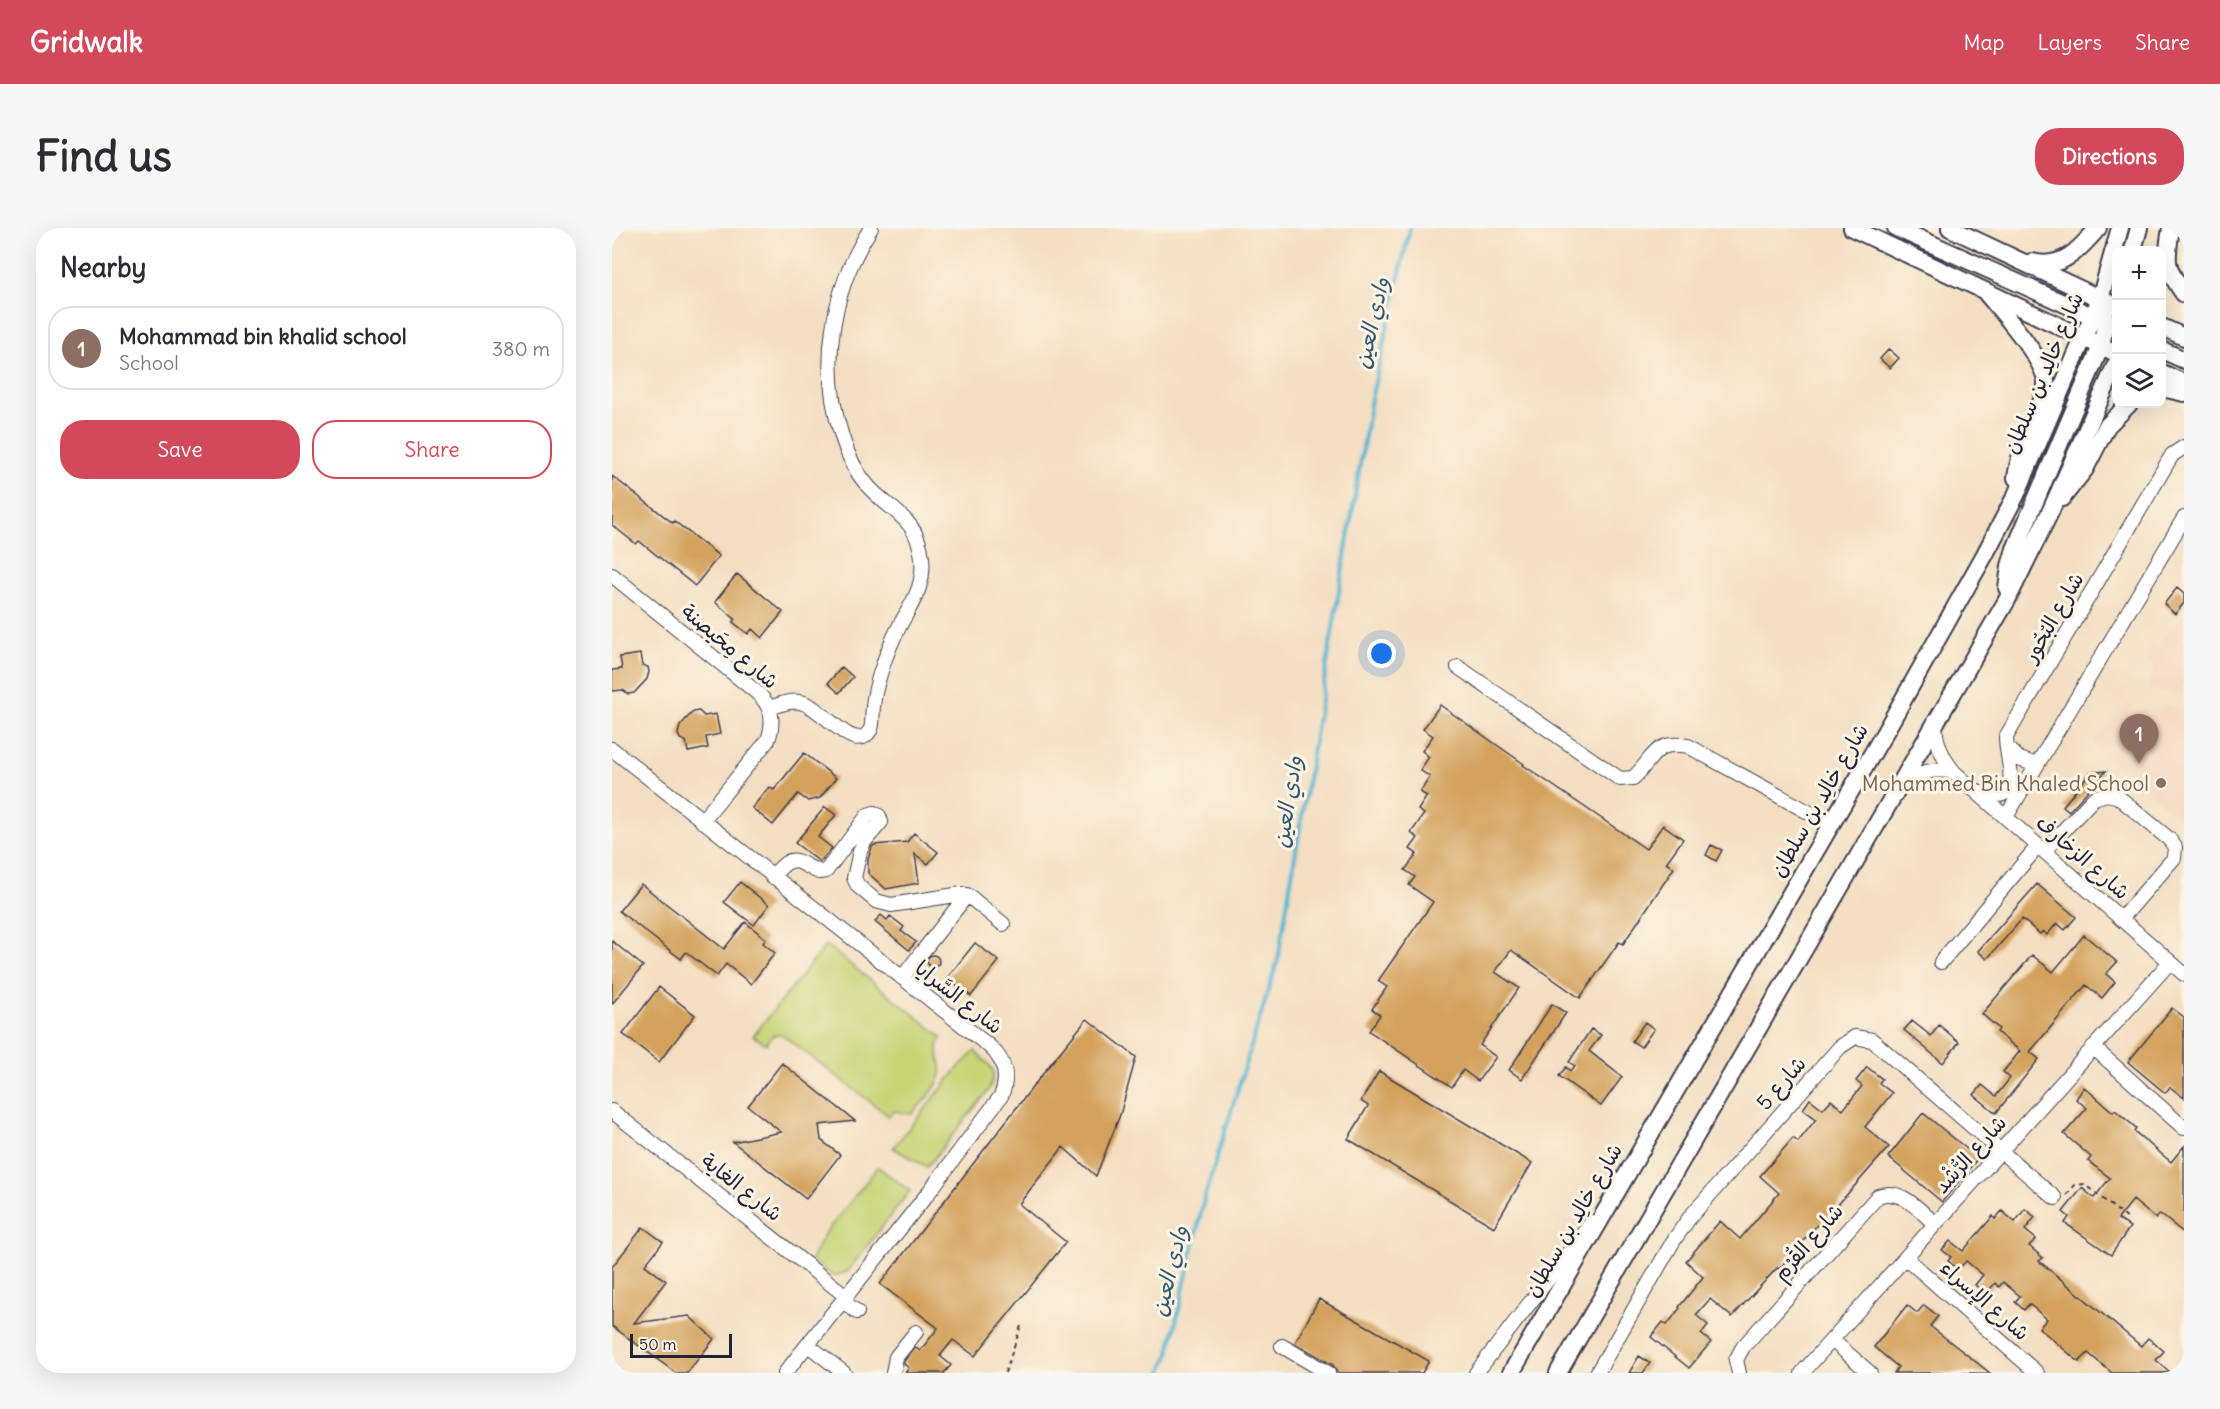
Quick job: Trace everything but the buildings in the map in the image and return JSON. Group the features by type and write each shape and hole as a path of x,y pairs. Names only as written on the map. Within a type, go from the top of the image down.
{"main road":[{"path":"1852,228 2084,338"},
{"path":"1896,228 2111,328 2015,549 2007,582 2007,600"},
{"path":"1950,228 2100,299"},
{"path":"2006,254 2041,264 2056,264 2077,250 2098,228"},
{"name":"شارع خالِد بن سلطان","path":"1511,1373 1942,632 2016,495 2084,338 2111,328 2100,299 2120,228"},
{"path":"2134,246 2139,228"},
{"path":"2157,246 2163,228"},
{"path":"2171,228 2167,265 2184,294"},
{"path":"1983,289 2041,365 2046,379 2044,394 2020,453 2016,495"},
{"path":"2166,329 2184,337"},
{"path":"2166,352 2184,360"},
{"path":"1558,1373 2007,600 2051,510 2112,373"},
{"path":"2166,375 2184,383"},
{"path":"2166,389 2184,393"},
{"path":"2051,510 2085,469 2107,426 2125,408"}],"street":[{"path":"770,708 790,702 802,702 813,706 849,736 857,738 865,736 872,726 875,691 884,662 920,588 922,557 915,534 902,515 874,493 858,473 844,444 834,403 830,361 834,319 854,257 871,228"},
{"name":"شارع البُحُور","path":"2006,745 2006,737 2172,454 2184,447"},
{"path":"2006,818 2184,518"},
{"name":"شارع مِحَيصنة","path":"612,575 764,698 770,708 772,729 768,740 702,822"},
{"path":"1458,667 1620,779 1633,778 1651,755 1664,747 1688,746 1830,824"},
{"name":"شارع الزخارف","path":"1935,721 1937,743 1941,754 1954,772 2184,974"},
{"path":"2006,745 2019,759 2037,765"},
{"path":"1977,792 1993,797 2003,794 2009,787 2012,778 2006,745"},
{"name":"شارع السَّرايا","path":"612,749 995,1051 1003,1063 1006,1079 1001,1096 929,1192 784,1373"},
{"path":"1899,785 1919,773 1942,770 1954,772"},
{"path":"1941,962 2041,849 2090,802 2106,794 2122,799 2169,839 2175,847 2174,858 2121,919"},
{"path":"772,877 785,863 790,861 801,861 819,872 826,870 868,815 874,813 879,816 881,822 864,842 860,851 854,878 858,886 876,901 886,905 958,893 967,895 1003,924"},
{"path":"902,978 967,895"},
{"name":"شارع الرُّشْد","path":"1802,1373 2170,962"},
{"name":"شارع 5","path":"1597,1373 1674,1240 1690,1217 1847,1041 1855,1038 1872,1040 2055,1198"},
{"path":"2093,1047 2184,1128"},
{"name":"شارع الغاية","path":"612,1111 845,1298 857,1312"},
{"name":"شارع القُرْم","path":"1739,1373 1736,1360 1743,1347 1878,1196 1895,1193 1935,1224"},
{"path":"1476,1373 1612,1197"},
{"name":"شارع الإسراء","path":"1906,1258 2037,1373"},
{"path":"893,1373 896,1357 916,1332"},
{"path":"1832,1340 1870,1373"},
{"path":"808,1345 844,1373"},
{"path":"1282,1346 1328,1373"}],"path":[{"path":"2055,1198 2061,1202 2075,1185 2085,1184 2128,1219"},
{"path":"1005,1373 1022,1323"}],"shaded area":[{"path":"2184,613 2184,696 2148,689 2155,664 2146,663 2150,647 2162,649 2163,639"},
{"name":"Mohammed Bin Khaled School","path":"2128,703 2136,709 2150,707 2156,712 2164,704 2184,709 2184,823 2092,743"}],"green space":[{"path":"826,945 942,1037 938,1048 941,1069 939,1080 933,1091 912,1114 894,1111 889,1116 781,1034 772,1036 766,1044 753,1036"},
{"path":"975,1051 992,1068 992,1083 927,1167 893,1148 959,1067"},
{"path":"878,1167 910,1191 847,1272 833,1276 811,1260 823,1236"}],"waterway":[{"name":"وادي العين","path":"1161,1373 1168,1357 1204,1199 1278,959 1371,399 1410,228"}],"place":[{"name":"Mohammad bin khalid school","path":"2139,764"},
{"name":"Mohammed Bin Khaled School","path":"2161,783"}]}
